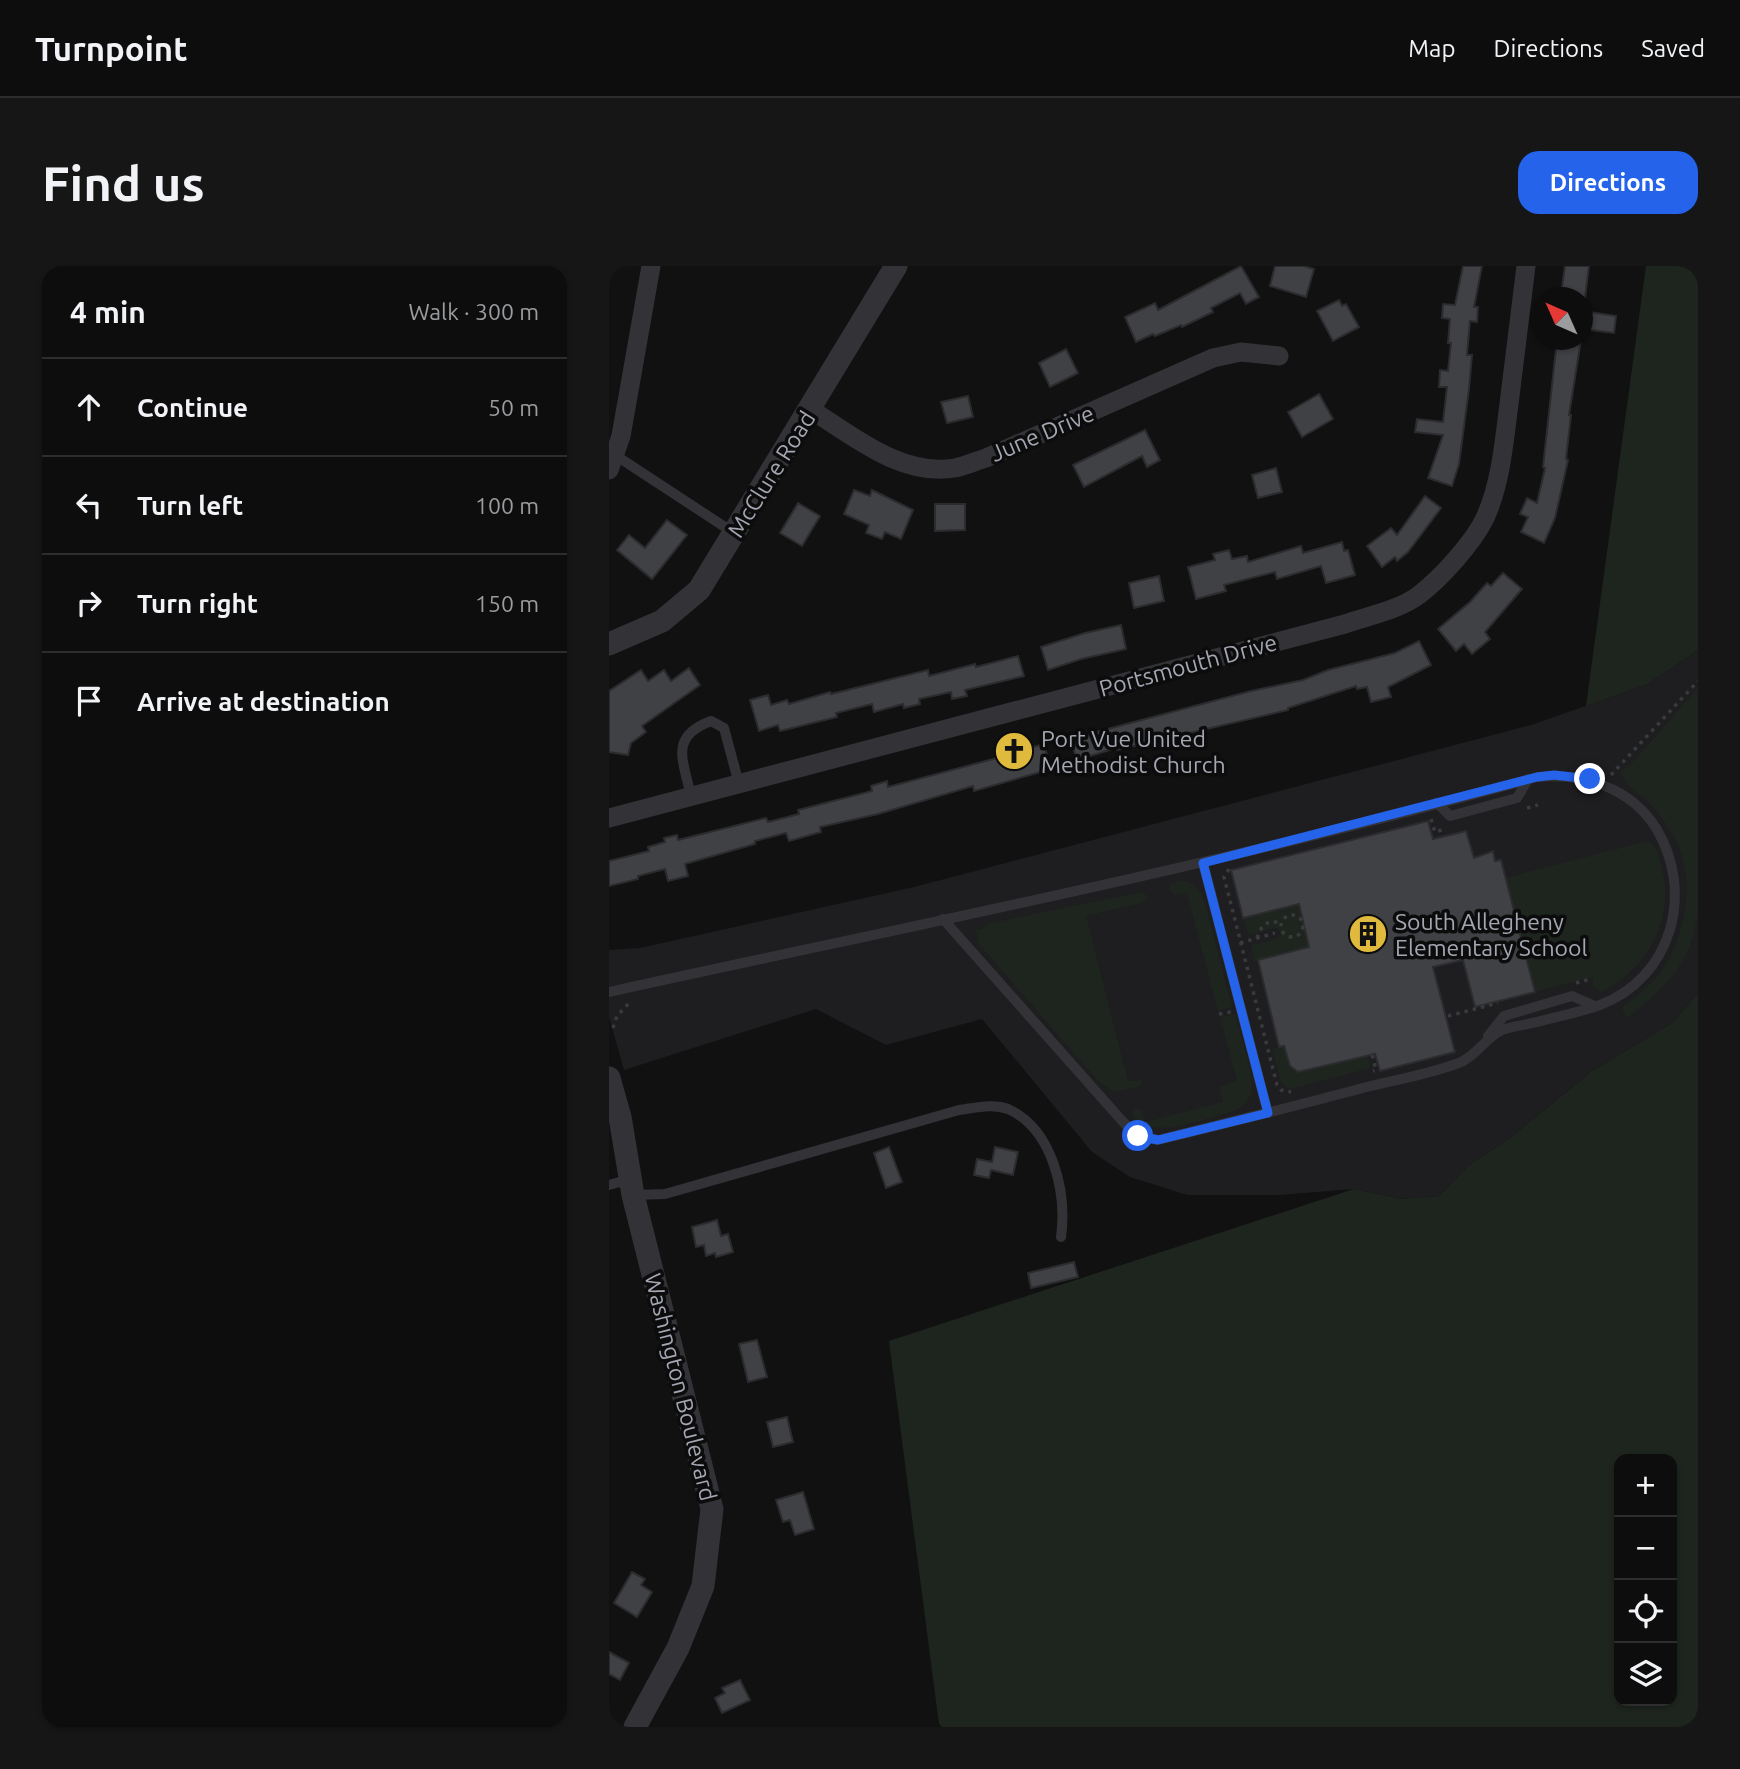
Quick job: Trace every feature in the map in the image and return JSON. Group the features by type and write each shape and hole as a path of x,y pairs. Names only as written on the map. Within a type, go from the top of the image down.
{"street":[{"path":"612,463 621,436 651,266"},
{"name":"McClure Road","path":"609,644 661,621 681,608 699,590 896,266"},
{"name":"Portsmouth Drive","path":"609,818 1345,624 1417,596 1464,548 1484,520 1494,491 1502,460 1526,266"},
{"name":"June Drive","path":"810,409 890,458 914,467 956,468 986,458 1213,358 1241,352 1279,356"},
{"name":"Washington Boulevard","path":"609,1077 620,1117 624,1186 712,1509 703,1586 678,1648 635,1727"}],"lane":[{"path":"612,463 734,533"},
{"path":"691,797 681,746 685,736 699,725 711,721 724,728 739,784"},
{"path":"609,992 943,919 1203,863 1528,779 1554,775 1572,776 1602,784 1624,796 1650,818 1671,863 1676,898 1675,915 1669,932 1653,963 1627,989 1595,1006 1502,1030 1458,1064 1158,1140 1138,1136 1102,1100 943,919"},
{"path":"1437,803 1450,816 1517,798 1528,779"},
{"path":"1203,863 1268,1113"},
{"path":"1476,1052 1504,1016 1572,996 1595,1006"},
{"path":"624,1186 665,1194 959,1110 989,1106 1007,1109 1019,1116 1037,1132 1048,1150 1055,1169 1063,1217 1061,1237"}],"path":[{"path":"1602,784 1698,681"},
{"path":"1525,809 1538,805"},
{"path":"1431,817 1435,832 1448,829"},
{"path":"1230,868 1224,877 1277,1085 1281,1090 1291,1093 1303,1089"},
{"path":"1295,914 1301,921 1301,933 1293,939 1289,938 1283,932 1282,923 1285,917 1295,914"},
{"path":"1257,938 1263,924 1282,923"},
{"path":"1240,943 1275,933"},
{"path":"1219,1014 1233,1011"},
{"path":"1364,1074 1376,1070 1372,1055"}],"shaded area":[{"path":"1646,266 1698,266 1698,650 1648,684 1586,706"},
{"path":"1698,650 1698,993 1672,1023 1592,1071 1510,1138 1469,1165 1439,1196 1401,1199 1354,1189 1279,1195 1187,1195 1130,1177 1092,1152 982,1019 886,1045 816,1009 624,1070 609,1017 609,950 640,948 914,887 1531,725 1648,684"},
{"path":"1698,688 1698,916 1689,948 1678,968 1654,995 1627,1018 1622,1008 1658,976 1671,955 1683,919 1686,881 1684,863 1669,829 1655,809 1630,787 1620,772 1636,759"},
{"path":"1647,841 1659,856 1665,887 1665,906 1661,924 1645,956 1633,970 1602,992 1593,986 1593,977 1535,992 1505,878"},
{"path":"1181,880 1192,884 1203,895 1232,1007 1218,1011 1187,893 1175,895 1170,890 1170,885"},
{"path":"1141,892 1148,896 1141,903 1086,916 1128,1081 1141,1080 1143,1083 1114,1092 1099,1082 978,943 976,929 991,923"},
{"path":"1310,901 1315,918 1303,921 1309,947 1254,961 1251,945 1279,938 1280,931 1276,928 1249,935 1243,918"},
{"path":"1698,993 1698,1727 942,1727 939,1724 889,1341 1354,1189 1401,1199 1439,1196 1469,1165 1510,1138 1592,1071 1672,1023"},
{"path":"1235,1014 1252,1079 1251,1094 1245,1103 1237,1110 1180,1126 1149,1127 1138,1122 1132,1113 1135,1109 1142,1110 1145,1122 1223,1102 1220,1087 1237,1081 1220,1017"},
{"path":"1284,1046 1290,1066 1298,1072 1368,1056 1371,1068 1290,1089 1281,1083 1272,1049"}],"building":[{"path":"1241,266 1259,297 1246,304 1240,293 1211,308 1213,312 1182,327 1181,325 1155,336 1153,334 1136,342 1125,317 1155,303 1158,310"},
{"path":"1275,266 1304,266 1314,269 1306,297 1270,286"},
{"path":"1463,266 1482,266 1474,307 1478,307 1477,322 1470,321 1467,355 1472,355 1469,389 1459,464 1452,486 1428,478 1443,435 1415,432 1417,419 1443,422 1447,387 1439,387 1440,370 1448,371 1451,343 1448,343 1450,319 1442,318 1443,304 1455,305"},
{"path":"1565,266 1589,266 1586,287 1562,287"},
{"path":"1339,300 1342,306 1346,304 1359,327 1333,341 1317,311"},
{"path":"1593,313 1616,316 1614,333 1593,330"},
{"path":"1066,349 1078,373 1050,387 1039,363"},
{"path":"1556,350 1579,350 1569,415 1568,460 1555,518 1544,543 1521,532 1528,517 1520,514 1527,498 1537,503 1545,468"},
{"path":"1319,394 1333,419 1302,437 1288,412"},
{"path":"968,396 973,417 947,423 941,402"},
{"path":"1145,430 1160,460 1147,467 1142,456 1084,487 1073,465"},
{"path":"1276,468 1282,492 1258,498 1252,475"},
{"path":"854,490 870,496 872,490 913,510 901,539 885,532 882,539 866,533 869,525 844,514"},
{"path":"1425,496 1441,508 1408,552 1397,561 1395,557 1382,567 1367,546 1391,528 1397,535"},
{"path":"798,503 820,516 802,546 780,533"},
{"path":"935,504 965,504 965,530 935,531"},
{"path":"667,520 687,535 652,579 617,550 629,535 645,548"},
{"path":"1342,542 1344,551 1348,550 1355,575 1326,583 1321,566 1277,579 1275,572 1224,585 1226,591 1196,599 1188,567 1215,560 1213,554 1229,550 1232,559 1247,556 1248,562 1301,546 1303,553"},
{"path":"1503,573 1522,589 1485,632 1490,639 1472,654 1464,644 1456,651 1438,629 1470,602 1487,583 1491,586"},
{"path":"1159,576 1164,601 1134,608 1129,583"},
{"path":"1121,625 1126,649 1048,670 1041,647"},
{"path":"1419,641 1431,665 1388,687 1391,697 1371,702 1367,687 1357,689 1356,686 1288,710 1117,750 1116,748 1077,760 1070,739 1251,691 1303,680 1328,670 1395,653"},
{"path":"1018,656 1024,676 965,690 967,696 952,699 951,692 919,699 920,704 904,708 903,704 874,712 872,704 836,713 837,717 780,731 778,725 759,731 750,700 768,695 771,705 787,700 789,704 928,670 929,676"},
{"path":"689,668 700,685 642,726 646,732 631,743 628,755 609,752 609,691 641,670 648,681 664,670 671,681"},
{"path":"1044,744 1051,769 974,791 973,786 878,814 820,827 821,832 789,841 786,833 755,841 755,844 685,864 688,876 668,881 665,869 609,886 609,861 649,851 648,847 665,842 664,838 677,835 678,840 766,818 768,822 799,814 798,810 872,791 871,786 887,781 888,787 997,758 998,762 1027,753 1026,749"},
{"name":"South Allegheny Elementary School","path":"1428,821 1433,839 1466,831 1474,858 1493,851 1495,861 1501,860 1535,992 1475,1007 1463,960 1433,967 1455,1052 1380,1071 1375,1054 1298,1072 1290,1066 1284,1046 1279,1047 1258,960 1309,947 1299,904 1243,918 1231,870"},
{"path":"889,1147 902,1182 886,1188 874,1153"},
{"path":"995,1147 1018,1152 1013,1175 991,1170 989,1178 974,1175 977,1159 992,1162"},
{"path":"717,1220 721,1236 728,1234 733,1252 716,1257 715,1253 706,1256 704,1245 696,1247 692,1227"},
{"path":"1074,1262 1078,1277 1031,1288 1028,1273"},
{"path":"757,1340 767,1377 748,1382 739,1344"},
{"path":"787,1417 793,1442 773,1447 767,1422"},
{"path":"803,1492 814,1529 795,1535 790,1520 783,1522 776,1500"},
{"path":"632,1572 645,1579 641,1585 652,1592 637,1617 614,1603"},
{"path":"609,1652 629,1663 620,1680 609,1674"},
{"path":"740,1680 750,1700 722,1713 715,1698 725,1693 722,1688"}],"place":[{"name":"Port Vue United Methodist Church","path":"1014,751"},
{"name":"South Allegheny Elementary School","path":"1368,934"}],"route":[{"path":"1138,1136 1158,1140 1268,1113 1203,863 1537,777 1554,775 1590,779"}]}
